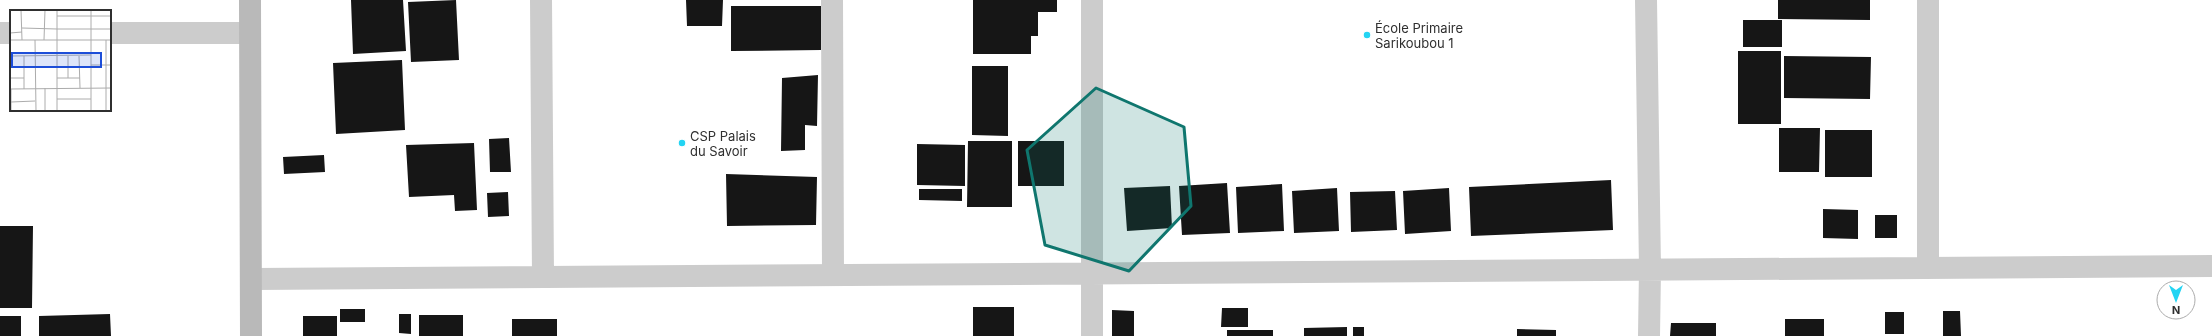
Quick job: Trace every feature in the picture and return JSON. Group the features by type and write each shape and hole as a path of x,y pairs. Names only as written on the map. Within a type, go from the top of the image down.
{"street":[{"path":"250,0 251,336"},
{"path":"541,0 543,277"},
{"path":"832,0 833,275"},
{"path":"1092,0 1092,336"},
{"path":"1646,0 1650,269 1649,336"},
{"path":"1928,0 1928,268"},
{"path":"111,33 250,33"},
{"path":"251,279 2212,266"}],"highlighted area":[{"path":"1096,88 1184,127 1191,206 1129,271 1045,245 1027,150"}],"building":[{"path":"351,0 403,0 406,51 353,54"},
{"path":"456,0 459,60 411,62 408,2"},
{"path":"686,0 723,0 722,26 687,26"},
{"path":"973,0 1057,0 1057,12 1038,12 1038,36 1031,36 1031,54 973,54"},
{"path":"1778,0 1870,0 1870,20 1778,19"},
{"path":"731,6 821,6 821,50 731,51"},
{"path":"1743,20 1782,20 1782,47 1743,47"},
{"path":"1738,51 1781,51 1781,124 1738,124"},
{"path":"1784,56 1871,57 1870,99 1784,98"},
{"path":"402,60 405,130 336,134 333,63"},
{"path":"972,66 1008,66 1008,136 972,135"},
{"path":"818,75 817,126 805,125 805,150 781,151 782,78"},
{"path":"1779,128 1820,128 1819,172 1779,172"},
{"path":"1825,130 1872,130 1872,177 1825,177"},
{"path":"509,138 511,172 490,172 489,139"},
{"path":"968,141 1012,141 1012,207 967,207"},
{"path":"1018,141 1064,141 1064,186 1018,186"},
{"path":"474,143 477,210 455,211 454,195 409,197 406,145"},
{"path":"917,144 965,145 965,186 917,185"},
{"path":"324,155 325,172 284,174 283,157"},
{"path":"726,174 817,177 816,225 727,226"},
{"path":"1611,180 1613,230 1471,236 1469,187"},
{"path":"1227,183 1230,233 1182,235 1179,186"},
{"path":"1282,184 1284,231 1238,233 1236,187"},
{"path":"1170,186 1172,228 1127,231 1124,188"},
{"path":"1337,188 1339,231 1294,233 1292,191"},
{"path":"1449,188 1451,231 1405,234 1403,191"},
{"path":"919,189 962,189 962,201 919,200"},
{"path":"1395,191 1397,230 1351,232 1350,192"},
{"path":"508,192 509,216 488,217 487,193"},
{"path":"1823,209 1858,210 1858,239 1823,238"},
{"path":"1875,215 1897,215 1897,238 1875,238"},
{"path":"0,226 33,226 32,308 0,308"},
{"path":"973,307 1014,307 1014,336 973,336"},
{"path":"1222,308 1248,308 1248,327 1221,327"},
{"path":"340,309 365,309 365,322 340,322"},
{"path":"1112,310 1134,311 1134,336 1112,336"},
{"path":"1943,311 1960,311 1961,336 1943,336"},
{"path":"1885,312 1904,312 1904,334 1885,334"},
{"path":"110,314 111,336 39,336 39,316"},
{"path":"399,314 411,314 411,334 399,333"},
{"path":"419,315 463,315 463,336 419,336"},
{"path":"0,316 21,316 21,336 0,336"},
{"path":"303,316 337,316 337,336 303,336"},
{"path":"512,319 557,319 557,336 512,336"},
{"path":"1785,319 1824,319 1824,336 1785,336"},
{"path":"1671,323 1716,323 1716,336 1670,336"},
{"path":"1347,327 1347,336 1304,336 1304,328"},
{"path":"1353,327 1364,327 1364,336 1353,336"},
{"path":"1517,329 1556,330 1556,336 1517,336"},
{"path":"1227,330 1273,330 1273,336 1227,336"}],"place":[{"name":"École Primaire Sarikoubou 1","path":"1367,35"},
{"name":"CSP Palais du Savoir","path":"682,143"}]}
